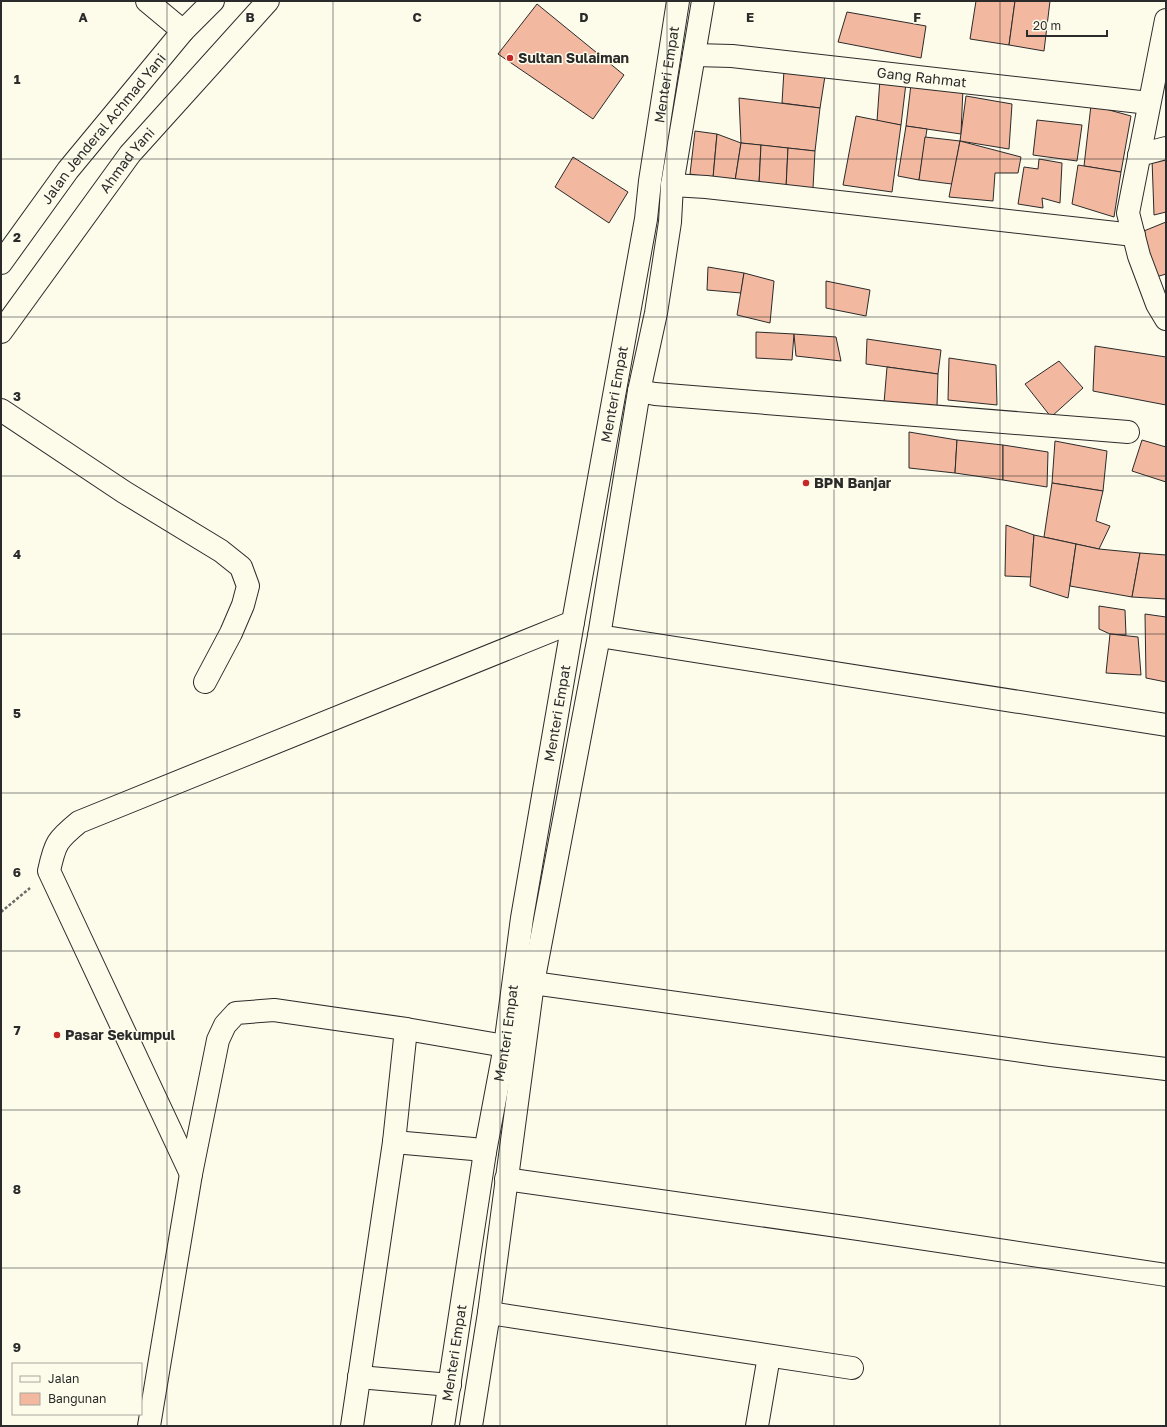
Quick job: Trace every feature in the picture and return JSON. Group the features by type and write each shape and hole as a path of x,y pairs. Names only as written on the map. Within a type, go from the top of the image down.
{"main road":[{"path":"147,1 183,31"},
{"name":"Jalan Jenderal Achmad Yani","path":"1,263 68,170 183,31 213,1"},
{"name":"Ahmad Yani","path":"1,332 130,154 268,1"},
{"name":"Menteri Empat","path":"471,1426 489,1313 506,1179 524,982 522,918 573,622 617,386 646,219 650,181 678,1"},
{"name":"Menteri Empat","path":"443,1426 481,1175 505,1046 524,982 560,845 599,636 639,391 656,313 670,222 672,185 702,1"},
{"path":"1163,308 1139,256 1128,213 1166,20"},
{"name":"Gang Rahmat","path":"670,52 694,55 732,56 1149,103"},
{"path":"1139,155 1166,148"},
{"path":"650,181 672,185 706,187 1134,235"},
{"path":"646,219 670,222"},
{"path":"617,386 654,394 1128,432"},
{"path":"1,410 124,492 221,552 241,568 248,586 243,605 231,633 205,682"},
{"path":"596,496 622,500"},
{"path":"191,1174 49,871 53,850 62,836 80,822 573,622 599,636 1166,725"},
{"path":"536,840 560,845"},
{"path":"524,982 1051,1055 1166,1069"},
{"path":"149,1426 191,1174 218,1040 225,1025 236,1013 274,1010 406,1029 505,1046"},
{"path":"352,1426 394,1142 406,1029"},
{"path":"394,1142 474,1149 485,1152"},
{"path":"481,1175 1166,1275"},
{"path":"462,1308 852,1368"},
{"path":"757,1426 769,1356"},
{"path":"359,1377 450,1385"}],"path":[{"path":"1,912 49,871"}],"building":[{"path":"976,1 1015,1 1009,45 970,39"},
{"path":"1015,1 1050,1 1044,51 1009,45"},
{"path":"537,4 624,75 593,119 498,54"},
{"path":"847,12 926,26 921,58 838,42"},
{"path":"784,70 825,76 820,108 782,103"},
{"path":"912,76 963,88 961,134 906,126"},
{"path":"880,79 906,83 901,125 877,121"},
{"path":"966,96 1012,104 1009,149 960,141"},
{"path":"739,98 820,108 815,151 741,143"},
{"path":"1091,105 1131,116 1121,172 1084,166"},
{"path":"856,116 901,125 892,192 843,185"},
{"path":"1037,120 1082,125 1077,161 1033,155"},
{"path":"906,126 927,129 919,180 898,176"},
{"path":"695,131 717,134 713,178 690,174"},
{"path":"717,134 741,143 735,181 713,178"},
{"path":"925,137 960,141 952,184 919,180"},
{"path":"960,141 1021,157 1018,173 995,173 993,201 949,197"},
{"path":"741,143 761,145 759,184 735,181"},
{"path":"761,145 788,148 786,188 759,184"},
{"path":"788,148 815,151 813,188 786,188"},
{"path":"1166,155 1166,212 1154,215 1152,159"},
{"path":"573,157 628,192 609,223 555,187"},
{"path":"1039,159 1062,163 1060,203 1042,198 1043,208 1018,204 1024,167 1038,169"},
{"path":"1078,165 1121,172 1114,217 1072,204"},
{"path":"1166,222 1166,274 1156,277 1134,235"},
{"path":"708,267 744,273 741,293 707,290"},
{"path":"744,273 774,281 770,323 737,315"},
{"path":"826,281 870,290 866,316 826,308"},
{"path":"756,332 794,334 792,360 756,358"},
{"path":"794,334 836,337 841,361 796,356"},
{"path":"867,339 941,350 938,374 866,364"},
{"path":"1095,346 1166,357 1166,405 1093,391"},
{"path":"949,358 996,365 997,405 948,400"},
{"path":"1059,361 1083,388 1051,417 1025,384"},
{"path":"887,367 938,374 937,406 884,403"},
{"path":"909,432 957,440 955,473 909,468"},
{"path":"957,440 1003,445 1003,480 955,473"},
{"path":"1142,440 1166,447 1166,482 1132,471"},
{"path":"1055,441 1107,451 1103,491 1052,483"},
{"path":"1003,445 1048,452 1047,487 1003,480"},
{"path":"1052,483 1103,491 1096,521 1110,526 1099,549 1044,537"},
{"path":"1006,525 1034,535 1031,577 1005,576"},
{"path":"1034,535 1076,544 1068,598 1030,586"},
{"path":"1076,544 1099,549 1140,553 1132,597 1070,586"},
{"path":"1140,553 1166,555 1166,599 1132,597"},
{"path":"1099,606 1125,610 1126,635 1110,634 1099,629"},
{"path":"1145,614 1166,617 1166,682 1146,678"},
{"path":"1110,634 1138,637 1141,675 1106,673"}],"place":[{"name":"Sultan Sulaiman","path":"510,58"},
{"name":"BPN Banjar","path":"806,483"},
{"name":"Pasar Sekumpul","path":"57,1035"}]}
